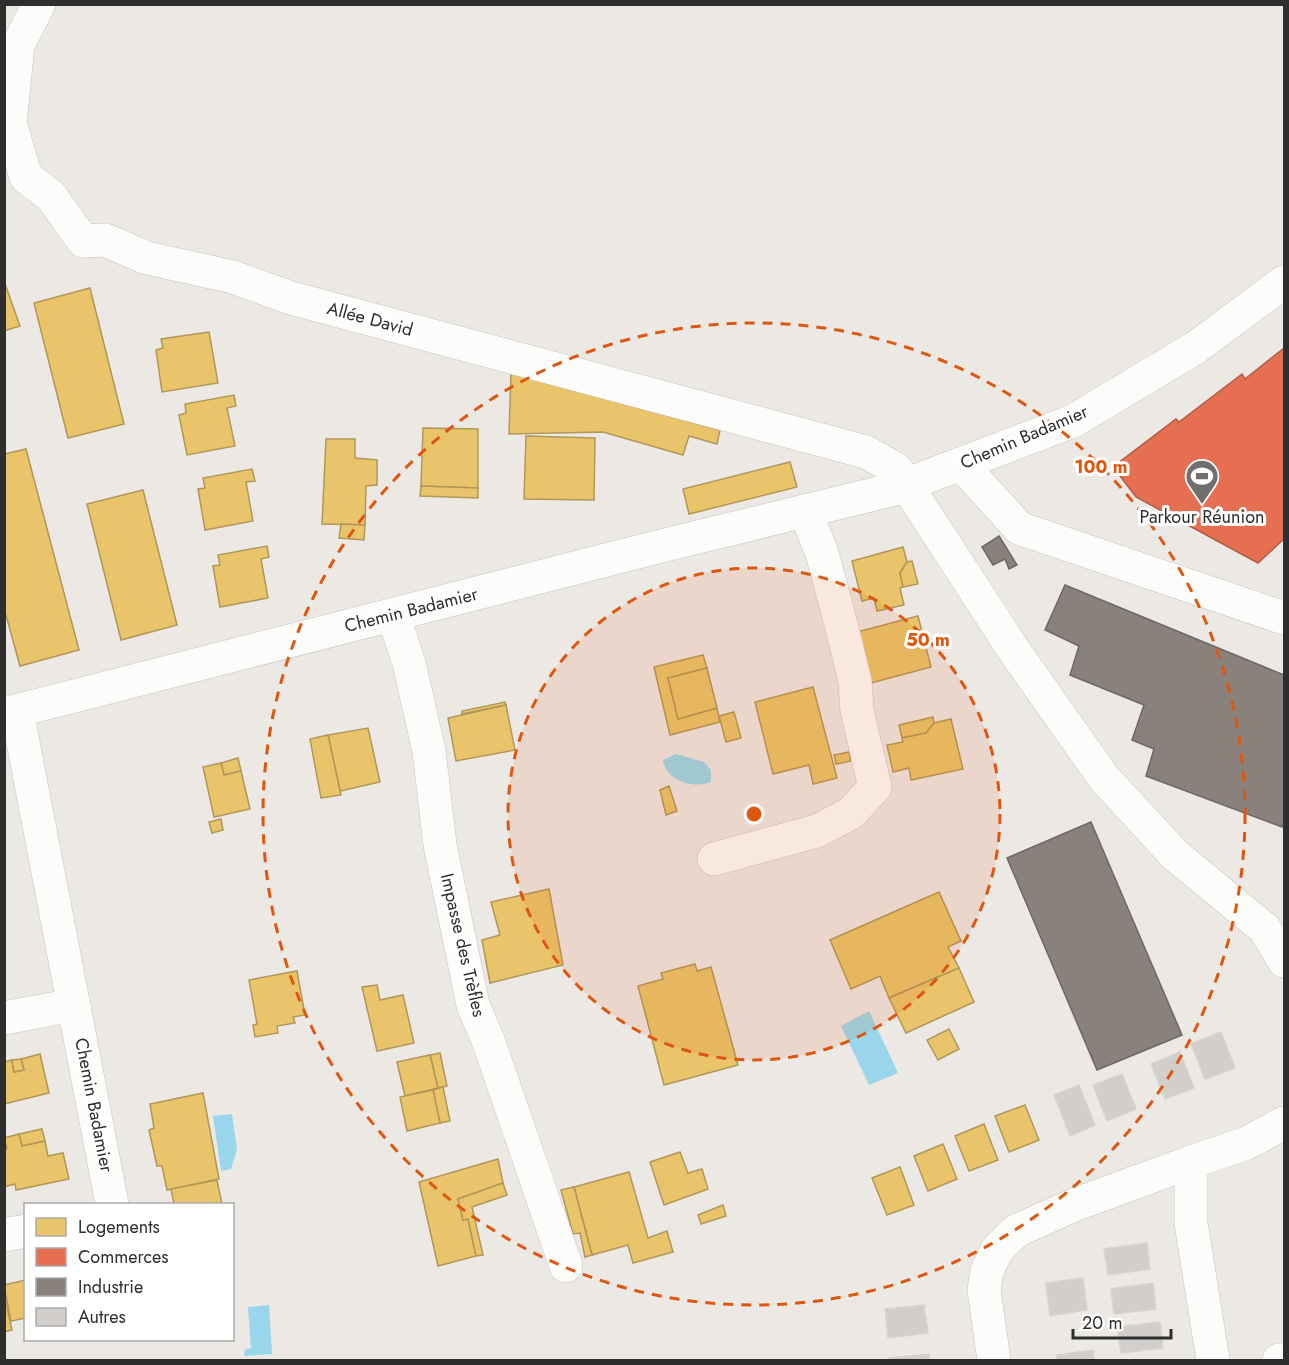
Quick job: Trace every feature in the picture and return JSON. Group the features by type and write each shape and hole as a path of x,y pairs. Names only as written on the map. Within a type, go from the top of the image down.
{"street":[{"name":"Allée David","path":"39,4 18,45 10,123 26,177 51,196 83,241 105,240 147,258 233,277 291,298 866,452 896,469 905,485"},
{"name":"Chemin Badamier","path":"112,1203 74,1005 11,712 905,485 1073,421 1195,348 1284,282"},
{"path":"961,464 1019,528 1284,618"},
{"path":"905,485 1015,652 1104,778 1175,855 1265,929 1284,961"},
{"path":"714,859 817,831 851,813 875,787 862,734 855,681 842,628 822,553 805,511"},
{"name":"Impasse des Trèfles","path":"393,615 409,663 429,751 440,845 473,1005 488,1041 567,1266"},
{"path":"4,1018 74,1005"},
{"path":"994,1360 984,1290 987,1271 997,1250 1016,1231 1074,1205 1247,1143 1284,1123"},
{"path":"1191,1162 1191,1223 1213,1360"},
{"path":"4,1235 24,1231"},
{"path":"1279,1360 1284,1360"}],"water":[{"path":"676,754 704,762 711,770 711,782 689,784 675,778 665,767 663,760"},
{"path":"869,1011 898,1073 869,1085 841,1026"},
{"path":"232,1114 237,1150 231,1169 221,1171 213,1116"},
{"path":"269,1305 272,1354 244,1356 245,1350 251,1348 248,1307"}],"building: Logements":[{"path":"4,281 20,326 4,331"},
{"path":"90,288 124,424 68,438 34,303"},
{"path":"209,332 218,383 162,392 156,350 163,348 161,339"},
{"path":"511,373 720,430 717,444 689,436 683,455 603,432 509,434"},
{"path":"234,395 236,406 227,408 235,446 187,455 179,415 186,413 185,404"},
{"path":"423,428 478,429 478,488 421,486"},
{"path":"526,436 595,438 594,500 524,499"},
{"path":"326,439 355,439 355,458 377,460 377,485 366,486 365,525 322,524"},
{"path":"26,449 79,650 20,666 4,608 4,454"},
{"path":"790,462 797,487 689,514 683,489"},
{"path":"252,469 255,481 246,482 253,521 205,530 198,489 205,488 203,478"},
{"path":"421,486 478,488 478,498 420,496"},
{"path":"143,490 177,625 121,640 87,504"},
{"path":"341,524 365,525 364,540 339,538"},
{"path":"267,546 269,557 261,559 268,598 220,607 213,566 220,565 218,555"},
{"path":"903,547 907,562 900,573 903,587 900,588 904,605 877,611 874,598 862,601 852,561"},
{"path":"912,561 918,584 903,587 900,573 907,562"},
{"path":"918,616 931,667 867,684 853,633"},
{"path":"703,655 707,668 668,678 678,719 717,708 720,722 670,735 654,667"},
{"path":"707,668 717,708 678,719 668,678"},
{"path":"813,687 837,778 813,784 809,765 773,774 755,702"},
{"path":"505,702 506,705 462,714 462,711"},
{"path":"506,705 515,750 456,761 448,718"},
{"path":"734,712 741,738 726,742 719,716"},
{"path":"933,717 934,723 926,733 902,738 899,725"},
{"path":"951,719 963,769 911,780 909,768 893,772 887,745 903,742 902,738 926,733 934,723"},
{"path":"368,728 380,782 340,791 328,735"},
{"path":"328,735 341,795 321,798 310,739"},
{"path":"849,752 851,761 836,764 834,755"},
{"path":"238,758 241,771 224,775 221,763"},
{"path":"221,763 224,775 241,771 250,809 214,817 203,767"},
{"path":"669,786 677,811 666,815 660,790"},
{"path":"221,819 223,830 212,833 209,822"},
{"path":"549,889 563,965 490,983 482,940 500,935 491,902"},
{"path":"939,892 961,941 948,947 959,968 889,998 880,976 851,989 830,940"},
{"path":"695,964 697,971 711,967 738,1065 664,1085 638,986 663,979 661,973"},
{"path":"959,968 974,1002 906,1033 889,998"},
{"path":"297,971 305,1015 293,1017 295,1023 277,1026 278,1033 255,1037 253,1025 257,1024 249,980"},
{"path":"377,985 380,1000 403,995 414,1043 377,1051 362,987"},
{"path":"949,1029 959,1049 938,1060 927,1040"},
{"path":"440,1053 447,1086 438,1088 430,1055"},
{"path":"40,1054 49,1093 4,1104 4,1062 12,1060 14,1072 24,1070 21,1059"},
{"path":"430,1055 438,1088 405,1096 397,1062"},
{"path":"21,1059 24,1070 14,1072 12,1060"},
{"path":"443,1087 450,1121 440,1123 433,1090"},
{"path":"433,1090 440,1123 407,1131 400,1097"},
{"path":"203,1093 219,1179 167,1190 162,1166 157,1166 149,1130 154,1128 150,1104"},
{"path":"1025,1105 1039,1140 1009,1152 995,1116"},
{"path":"984,1124 998,1160 969,1171 955,1136"},
{"path":"42,1129 45,1141 22,1146 19,1134"},
{"path":"19,1134 22,1146 45,1141 48,1156 63,1153 69,1179 16,1190 15,1184 4,1187 4,1150 7,1149 4,1138"},
{"path":"943,1144 957,1179 928,1191 914,1156"},
{"path":"680,1152 688,1173 702,1169 708,1189 664,1205 650,1162"},
{"path":"498,1159 503,1183 458,1199 463,1220 468,1219 476,1256 438,1266 419,1182"},
{"path":"900,1167 914,1205 887,1215 872,1178"},
{"path":"629,1172 648,1238 667,1231 673,1252 633,1263 628,1245 592,1255 574,1187"},
{"path":"217,1180 222,1203 174,1203 171,1189"},
{"path":"503,1183 507,1195 472,1207 483,1255 476,1256 468,1219 463,1220 458,1199"},
{"path":"574,1187 592,1255 585,1257 580,1233 573,1234 561,1190"},
{"path":"723,1205 726,1216 701,1224 698,1215"},
{"path":"24,1280 24,1318 11,1321 4,1285"},
{"path":"4,1294 12,1330 4,1332"}],"building: Commerces":[{"path":"1284,348 1284,539 1258,563 1136,497 1113,467 1176,419 1179,422 1242,374 1245,379"}],"building: Industrie":[{"path":"999,536 1017,565 1009,569 1005,559 993,565 982,547"},
{"path":"1065,585 1284,675 1284,820 1282,827 1146,776 1154,749 1132,740 1144,705 1070,675 1079,646 1045,630"},
{"path":"1091,822 1182,1035 1097,1070 1007,858"}],"building: Autres":[{"path":"1221,1032 1235,1068 1205,1079 1191,1044"},
{"path":"1180,1052 1194,1088 1165,1099 1151,1064"},
{"path":"1122,1074 1136,1109 1107,1121 1093,1085"},
{"path":"1079,1085 1095,1125 1070,1136 1054,1095"},
{"path":"1147,1243 1150,1269 1108,1275 1104,1249"},
{"path":"1083,1278 1087,1310 1050,1316 1046,1283"},
{"path":"1153,1283 1156,1309 1114,1314 1111,1289"},
{"path":"924,1305 928,1333 888,1338 885,1309"},
{"path":"1160,1322 1163,1348 1121,1353 1117,1327"},
{"path":"1093,1350 1094,1360 1057,1360 1057,1355"},
{"path":"929,1354 930,1360 890,1360 889,1358"}],"place":[{"name":"Parkour Réunion","path":"1202,505"}]}
